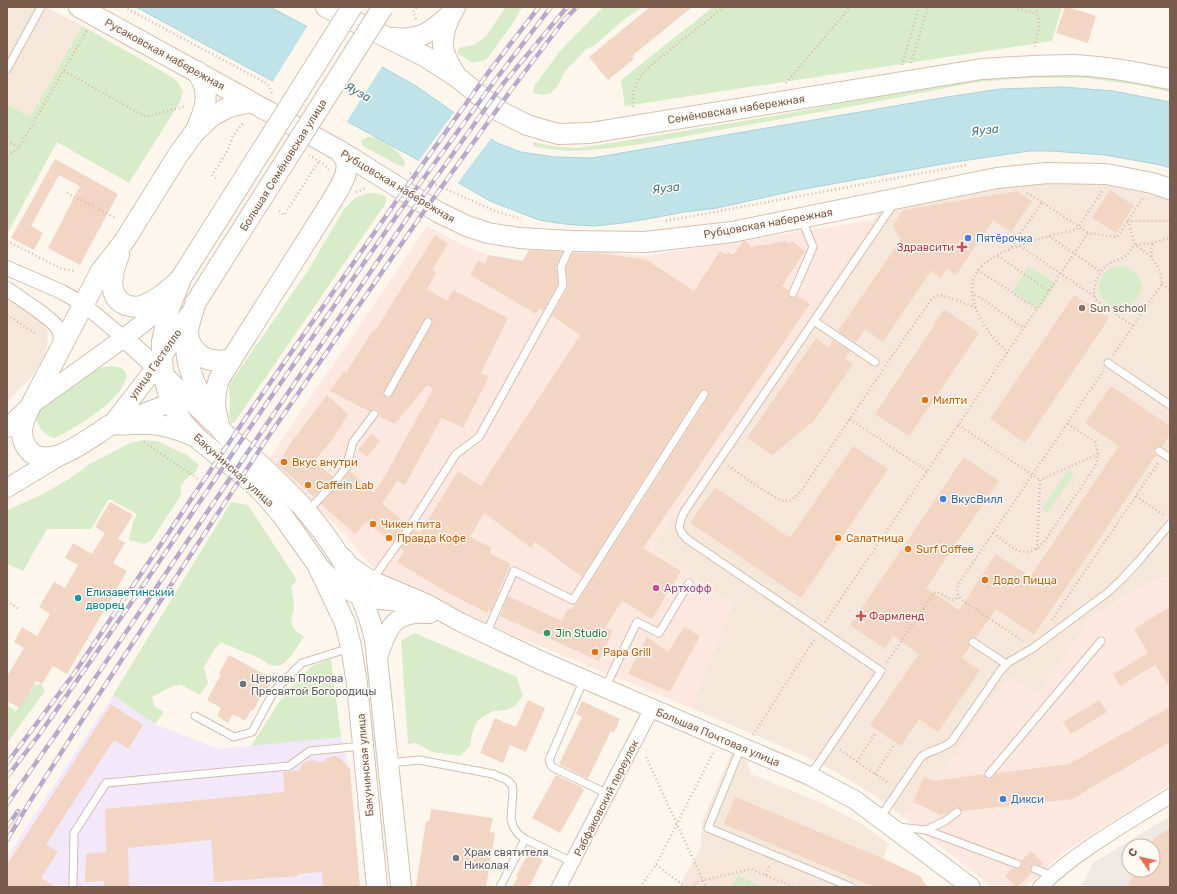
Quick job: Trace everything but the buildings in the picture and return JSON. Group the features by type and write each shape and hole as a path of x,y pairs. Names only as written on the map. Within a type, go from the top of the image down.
{"main road":[{"name":"Русаковская набережная","path":"79,7 252,102"},
{"path":"125,240 112,278 112,287 116,297 123,304 133,307 142,306 156,300 182,278 352,7"},
{"name":"Большая Семёновская улица","path":"196,302 383,7"},
{"name":"Семёновская набережная","path":"329,8 426,57 457,77 498,110 527,125 558,134 590,133 982,69 1073,65 1127,71 1170,80"},
{"path":"388,37 405,39 419,36 437,27 453,10"},
{"path":"453,10 445,32 443,45 446,58 457,77"},
{"path":"60,456 47,458 38,456 28,450 22,440 22,429 25,417 101,271 125,240 178,155 194,133 204,112 206,96 204,85 197,71"},
{"path":"194,133 212,116 229,107 252,102"},
{"name":"Рубцовская набережная","path":"252,102 340,151 438,212 467,226 488,233 519,238 572,241 645,242 732,232 997,178 1047,173 1106,174 1152,183 1170,189"},
{"path":"222,431 217,417 215,403 215,390 219,379 333,199 345,176 347,167 346,160 340,151"},
{"path":"333,199 352,181 366,177 374,177 393,184"},
{"name":"Бакунинская улица","path":"182,278 168,312 162,342 160,366 186,398 283,486 307,512 367,588 371,622 375,639 401,887"},
{"name":"Бакунинская улица","path":"196,302 189,322 187,334 186,349 188,365 193,380 186,398 184,423 197,438 254,484 282,515 317,564 345,623 352,648 357,684 377,887"},
{"path":"187,334 191,346 199,355 209,360 220,362 232,359"},
{"path":"112,424 159,425 176,428 197,438"},
{"name":"улица Гастелло","path":"60,456 112,424"}],"street":[{"path":"7,268 62,292 83,304 160,366"},
{"path":"7,428 31,405 92,362 148,319 182,278"},
{"path":"7,289 43,314 58,328 61,336 60,350"},
{"name":"улица Гастелло","path":"112,424 160,366 196,302"},
{"path":"92,362 108,356 123,355 141,359 160,366"},
{"path":"112,424 186,398 210,387 219,379"},
{"name":"улица Гастелло","path":"7,488 60,456"},
{"name":"Большая Почтовая улица","path":"317,564 334,581 349,592 367,588 449,616 544,662 810,776 855,800 971,887"},
{"path":"377,661 386,636 391,626 397,619 409,614 419,613 449,616"},
{"name":"Рабфаковский переулок","path":"559,887 652,708"},
{"path":"1040,887 1088,848 1170,796"}],"lane":[{"path":"7,69 41,7"},
{"path":"810,776 881,671 687,539 682,534 679,523 684,512 897,198"},
{"path":"793,293 813,247 801,218"},
{"path":"367,588 407,531 456,454 479,437 563,285 561,267 572,241"},
{"path":"814,321 875,362"},
{"path":"388,393 428,322"},
{"path":"1108,363 1170,405"},
{"path":"486,634 514,571 573,600 704,394"},
{"path":"307,512 346,468 353,442 374,414"},
{"path":"1017,864 926,830 885,822 899,790 921,757 943,748 952,741 1006,664 1033,648 1120,581 1170,524"},
{"path":"605,688 637,622 659,633 689,583"},
{"path":"989,774 1101,641"},
{"path":"973,642 1006,664"},
{"path":"195,716 234,737 252,732 274,691 302,663 352,648"},
{"path":"585,679 549,760 552,767 608,794"},
{"path":"73,887 74,833 106,783 289,766 310,751 364,746"},
{"path":"743,747 708,828 851,887"},
{"path":"388,763 419,760 493,774 507,780 512,785 513,792 511,819 518,834 525,839 572,862"},
{"path":"926,830 945,821 957,812"},
{"path":"500,887 525,839"},
{"path":"1035,870 1052,876"}],"path":[{"path":"416,20 414,12 417,7"},
{"path":"633,108 633,93 639,78 651,65 724,7"},
{"path":"785,85 850,7"},
{"path":"901,67 919,7"},
{"path":"910,66 928,7"},
{"path":"1014,7 1038,14"},
{"path":"1034,7 1038,14 1039,21 1034,49"},
{"path":"7,155 19,148 90,26"},
{"path":"64,71 146,117 186,106"},
{"path":"7,141 19,148"},
{"path":"216,178 212,175 228,150"},
{"path":"278,211 284,215 319,161"},
{"path":"665,221 973,164"},
{"path":"1008,353 984,324 972,297 974,278 978,270 983,265 1009,250 1049,236 1075,230 1079,227 1102,190"},
{"path":"1024,191 1088,233 1118,237 1143,197"},
{"path":"67,193 116,218"},
{"path":"1009,250 1042,202"},
{"path":"477,203 525,221"},
{"path":"1128,221 1170,221"},
{"path":"1128,221 1135,245 1151,256"},
{"path":"743,747 820,630 1088,233"},
{"path":"1049,236 1101,272"},
{"path":"1095,296 1096,280 1109,264 1124,257 1135,245 1153,243 1170,238"},
{"path":"7,241 60,268 74,271"},
{"path":"1033,648 962,600 956,591 959,583 992,533 1162,284 1160,271 1151,256 1153,243"},
{"path":"1020,246 1095,296 1100,304 1133,326"},
{"path":"997,256 1049,291"},
{"path":"978,270 1037,309"},
{"path":"1162,284 1170,290"},
{"path":"972,292 1024,328"},
{"path":"719,460 775,498 784,501 792,500 801,492 931,300 939,295 976,308"},
{"path":"7,315 36,334"},
{"path":"850,419 927,471"},
{"path":"992,533 1020,552 1037,549 1044,542 1092,472 1097,462 1098,454 1095,442 1067,424"},
{"path":"958,425 1040,480"},
{"path":"144,442 198,479"},
{"path":"1040,480 1098,454"},
{"path":"1051,622 1164,455"},
{"path":"1037,549 1040,480"},
{"path":"1136,496 1170,519"},
{"path":"881,671 934,593 938,592 952,600 956,599 958,596"},
{"path":"7,601 20,610"},
{"path":"856,762 876,732"},
{"path":"831,744 899,790"},
{"path":"875,774 894,745"},
{"path":"640,887 656,865 713,753"},
{"path":"646,757 706,887"},
{"path":"656,865 686,887"},
{"path":"766,875 769,868"},
{"path":"691,887 703,880 751,869 794,887"}],"shaded area":[{"path":"7,7 46,7 82,26 30,117 7,104"},
{"path":"1021,180 1052,180 1105,185 1141,192 1170,200 1170,577 1154,578 1092,616 1038,694 1011,676 989,702 938,780 934,781 924,777 913,802 903,817 875,796 812,759 691,708 733,603 652,549 878,213"},
{"path":"874,220 652,548 733,603 691,708 486,624 378,572 364,558 350,540 321,511 267,462 427,226 461,244 488,255 523,261 533,245 644,256"},
{"path":"7,300 40,320 45,326 48,334 47,346 43,358 32,376 7,402"},
{"path":"1170,577 1170,784 1063,853 1026,887 992,887 903,817 913,802 924,777 934,781 938,780 989,702 1011,676 1038,694 1092,616 1154,578"},
{"path":"113,695 155,724 218,749 341,737 349,767 360,887 7,887 7,857"},
{"path":"731,754 747,761 751,774 824,804 862,824 889,844 871,887 679,887 701,847 702,823"},
{"path":"1170,816 1170,887 1081,887 1093,863 1121,846 1121,878 1161,878 1161,838 1134,838"}],"green space":[{"path":"506,7 524,7 520,10 515,20 486,60 472,63 457,53 459,48 474,45 486,36"},
{"path":"603,7 642,7 622,21 595,45 585,50 565,71 557,87 551,93 543,95 534,93 533,91 535,85 560,51"},
{"path":"713,7 1062,7 1052,41 625,106 621,80"},
{"path":"82,26 177,81 183,91 180,102 129,183 57,142 7,234 7,104 30,117"},
{"path":"1086,72 1170,86 1170,92 1138,85 1085,78 1029,78 978,82 642,144 574,151 547,149 533,146 533,142 552,146 576,148 605,144 779,115 975,77"},
{"path":"367,137 377,138 393,148 405,162 404,167 363,146 361,141"},
{"path":"374,193 386,197 386,203 234,423 230,423 229,385 309,269 344,209 355,198 365,194"},
{"path":"1029,266 1056,284 1039,310 1012,291"},
{"path":"1116,266 1124,266 1132,269 1138,275 1141,287 1138,299 1132,305 1124,308 1116,308 1108,305 1102,299 1099,291 1099,283 1102,275 1108,269"},
{"path":"112,366 121,368 127,375 117,394 108,403 87,420 55,438 50,437 43,432 38,424 34,411 88,373 100,368"},
{"path":"143,440 157,441 187,455 199,465 194,475 190,475 181,485 181,495 151,541 144,544 129,540 133,522 137,514 109,499 91,529 47,529 23,571 7,564 7,510 39,496 69,479 90,464 130,443"},
{"path":"1068,470 1074,474 1047,513 1042,509"},
{"path":"231,502 248,505 297,580 291,587 294,607 291,622 294,629 304,637 286,661 281,665 275,666 221,642 214,650 204,667 208,683 200,695 182,685 172,686 152,697 155,707 164,712 155,724 113,695"},
{"path":"415,633 517,677 523,695 516,705 507,710 493,711 478,720 472,733 470,746 460,756 432,752 416,743 408,744 401,641"},
{"path":"331,659 341,737 251,746 279,702 299,680 312,666"},
{"path":"41,684 45,691 7,743 7,705 16,711 34,685"},
{"path":"738,875 762,887 732,887"}],"water":[{"name":"Яуза","path":"136,7 270,7 416,86 497,143 521,152 554,157 592,158 1000,89 1063,87 1113,91 1170,102 1170,168 1105,155 1052,151 1029,151 948,163 793,191 717,208 684,212 623,223 593,226 564,224 539,220 490,201 409,155"}],"pier":[{"path":"308,25 383,65 346,123 272,83"},
{"path":"455,111 492,137 457,184 418,162"}],"railway":[{"path":"7,763 73,675 245,419 395,203 488,73 539,7"},
{"path":"7,777 39,735 136,596 251,426 402,208 496,79 551,7"},
{"path":"7,804 87,690 410,214 503,84 567,7"},
{"path":"7,840 77,728 266,440 418,220 511,90 565,19 577,7"},
{"path":"7,827 18,811"}],"place":[{"name":"Пятёрочка","path":"968,238"},
{"name":"Здравсити","path":"962,247"},
{"name":"Sun school","path":"1082,308"},
{"name":"Милти","path":"925,400"},
{"name":"Вкус внутри","path":"284,462"},
{"name":"Caffein Lab","path":"308,485"},
{"name":"ВкусВилл","path":"943,499"},
{"name":"Чикен пита","path":"373,524"},
{"name":"Правда Кофе","path":"389,538"},
{"name":"Салатница","path":"838,538"},
{"name":"Surf Coffee","path":"908,549"},
{"name":"Додо Пицца","path":"985,580"},
{"name":"Артхофф","path":"656,588"},
{"name":"Елизаветинский дворец","path":"78,598"},
{"name":"Фармленд","path":"861,616"},
{"name":"Jin Studio","path":"547,633"},
{"name":"Papa Grill","path":"595,652"},
{"name":"Церковь Покрова Пресвятой Богородицы","path":"243,684"},
{"name":"Дикси","path":"1003,799"},
{"name":"Храм святителя Николая","path":"456,858"}]}
